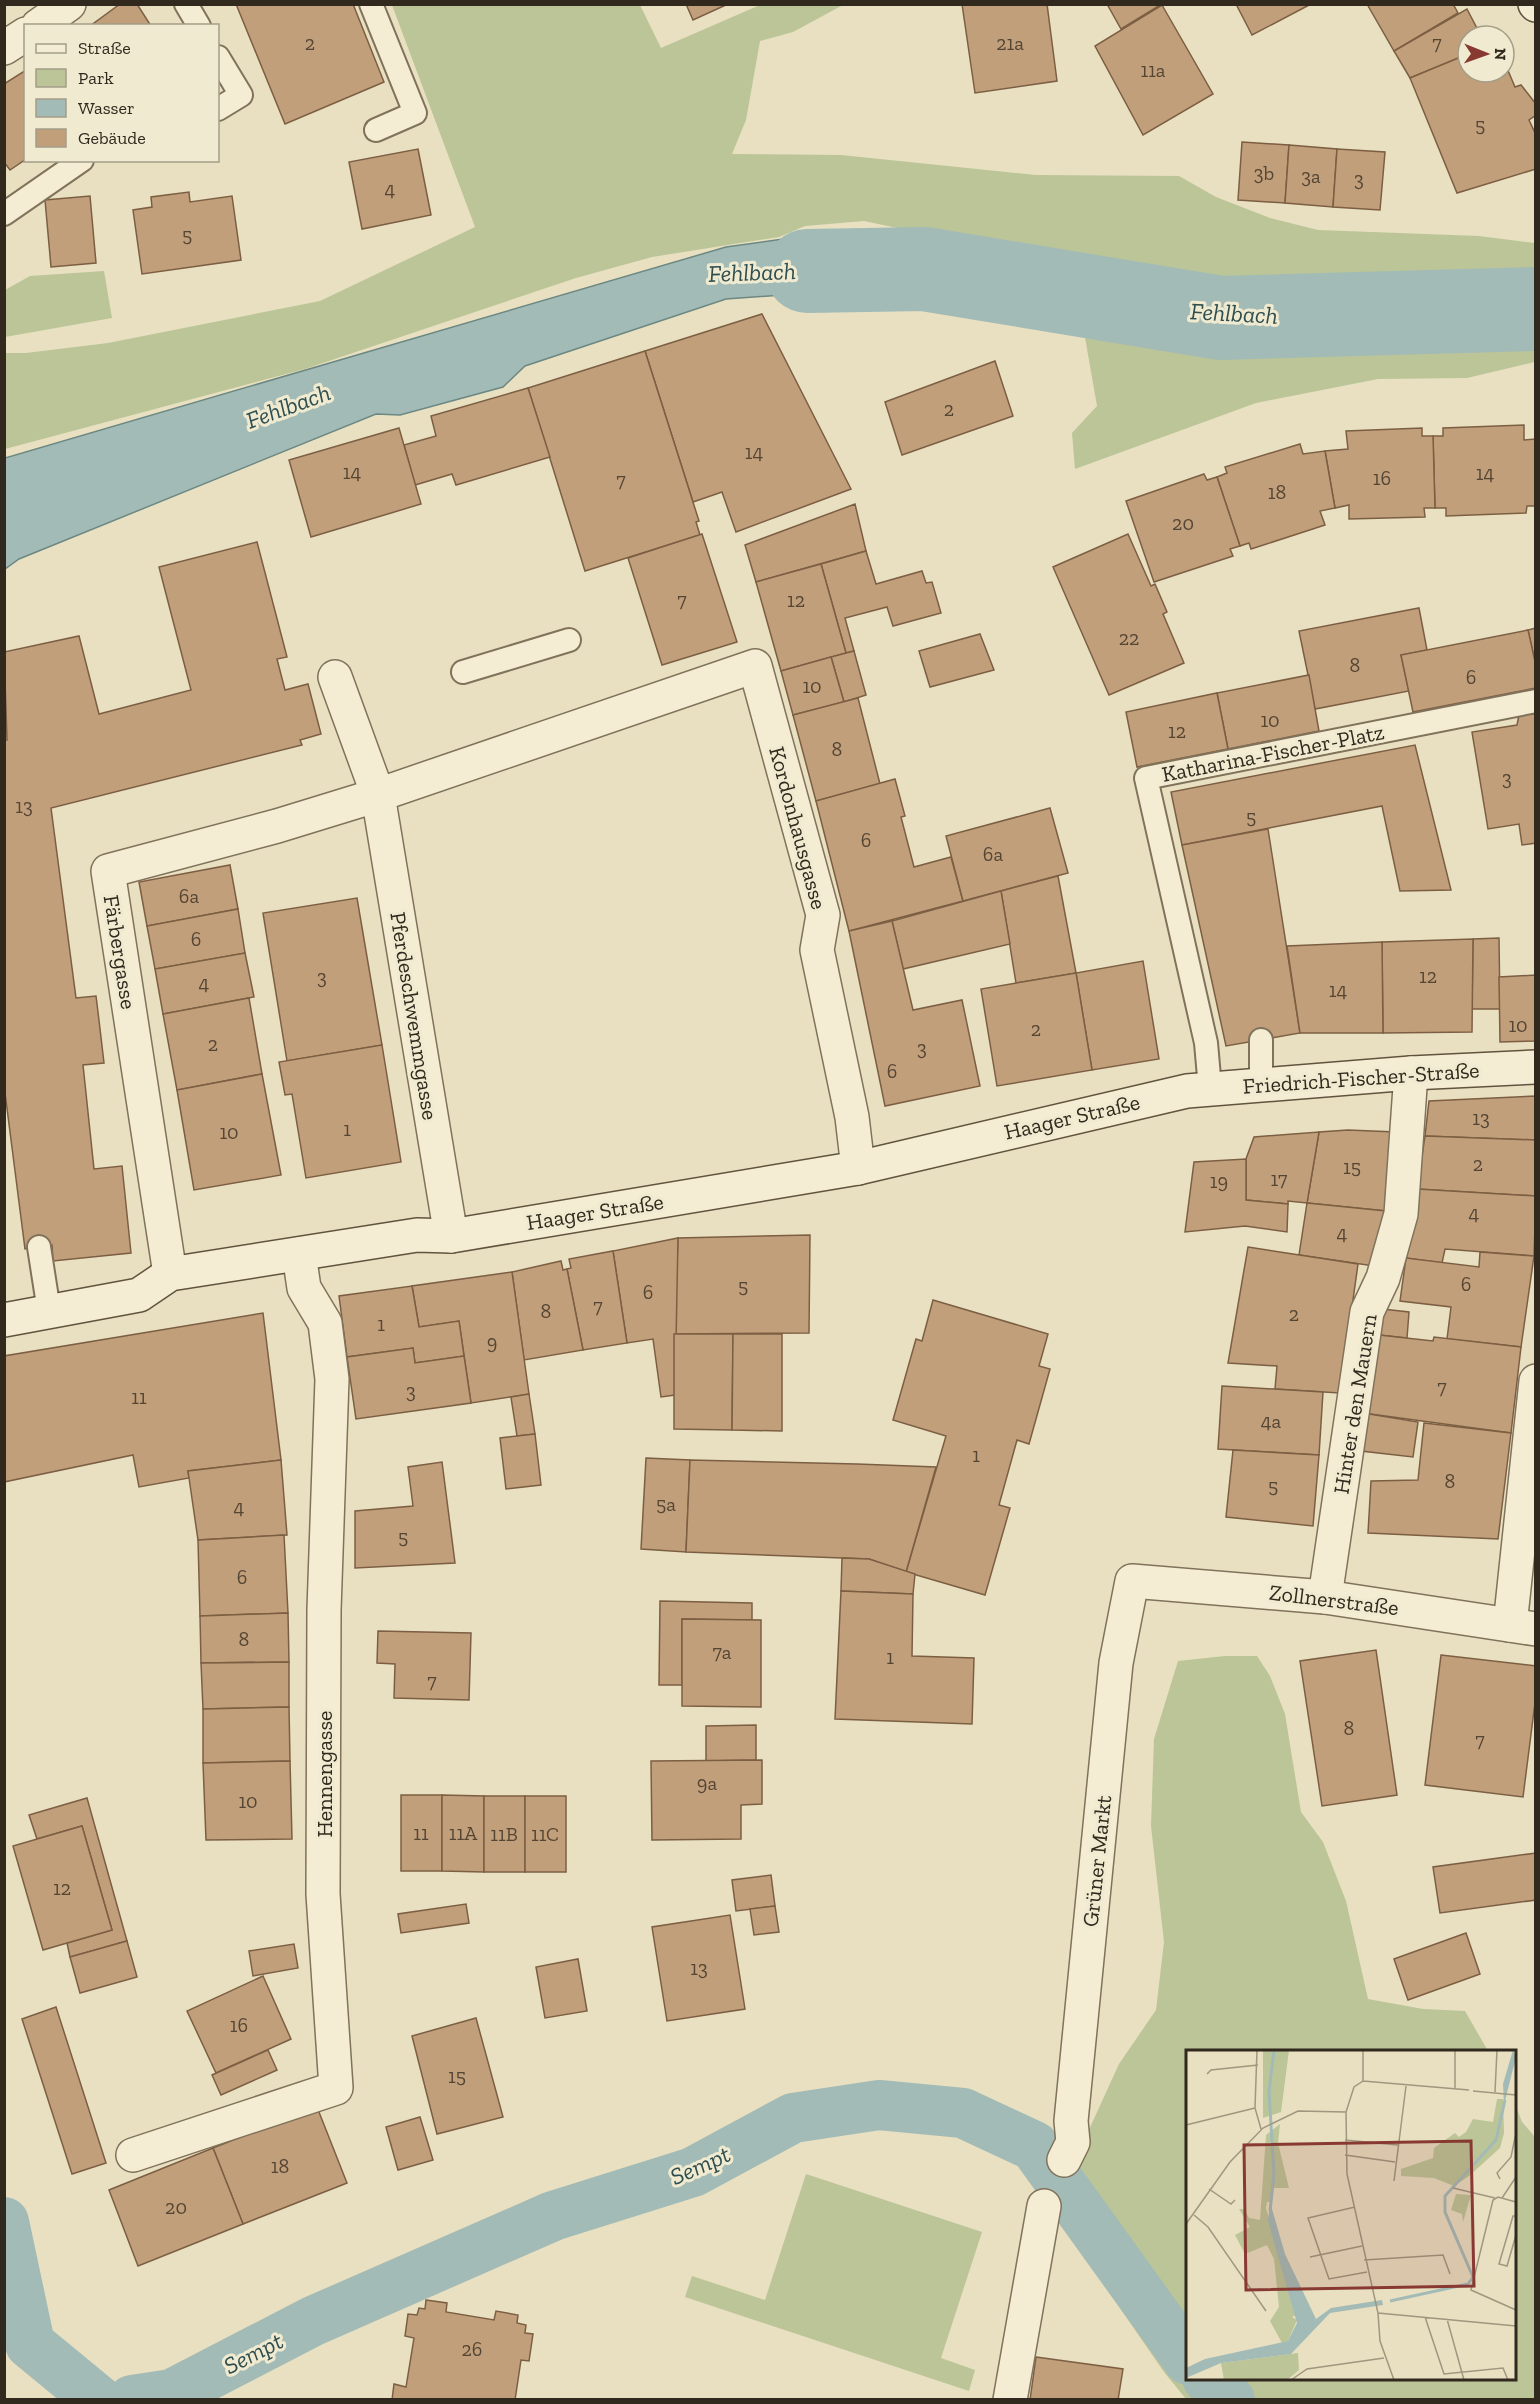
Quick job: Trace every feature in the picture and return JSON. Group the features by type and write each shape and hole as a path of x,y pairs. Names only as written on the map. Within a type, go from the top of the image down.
{"street":[{"path":"41,24 69,4"},
{"path":"4,48 24,35"},
{"name":"Kordonhausgasse","path":"378,795 755,666 823,915 817,950 852,1117 858,1168"},
{"name":"Pferdeschwemmgasse","path":"334,677 378,795 451,1236"},
{"name":"Färbergasse","path":"170,1274 108,872 277,826 378,795"},
{"name":"Friedrich-Fischer-Straße","path":"1199,1090 1411,1073 1536,1067"},
{"name":"Hinter den Mauern","path":"1325,1596 1367,1312 1383,1278 1401,1214 1411,1073"},
{"name":"Haager Straße","path":"4,1320 139,1295 170,1274 417,1235 451,1236 858,1168 1199,1090"},
{"name":"Hennengasse","path":"134,2155 336,2088 323,1894 324,1580 332,1379 325,1323 304,1288 299,1254"},
{"path":"1523,1627 1536,1381"},
{"name":"Zollnerstraße","path":"1132,1581 1325,1596 1523,1627"},
{"name":"Grüner Markt","path":"1069,2151 1116,1663 1132,1581"},
{"path":"1010,2400 1044,2206"}],"lane":[{"path":"186,4 198,24"},
{"path":"370,4 415,112 376,130"},
{"path":"219,59 241,95 219,108"},
{"path":"4,214 79,162"},
{"path":"463,672 569,640"},
{"name":"Katharina-Fischer-Platz","path":"1199,1090 1206,1043 1146,778 1536,701"},
{"path":"1260,1040 1260,1084"},
{"path":"39,1247 49,1311"}],"green space":[{"path":"392,5 640,5 661,48 760,5 843,5 793,32 760,41 746,120 732,154 841,155 1036,175 1179,176 1216,197 1270,218 1318,230 1479,236 1535,243 1535,362 1467,378 1378,379 1256,403 1075,469 1072,433 1097,406 1079,303 927,289 926,234 864,221 805,226 779,237 652,257 576,278 305,369 5,449 5,353 26,353 108,343 320,301 475,227"},
{"path":"104,271 112,318 5,337 5,290 30,276"},
{"path":"1225,1656 1257,1656 1270,1676 1285,1714 1301,1812 1323,1842 1346,1901 1368,1999 1423,2009 1465,2011 1487,2050 1186,2050 1186,2380 1516,2380 1516,2107 1522,2122 1535,2137 1535,2399 1186,2399 1164,2372 1102,2282 1096,2261 1065,2211 1087,2134 1119,2064 1156,2010 1164,1942 1151,1826 1154,1739 1178,1661"},
{"path":"806,2174 982,2232 941,2358 975,2370 969,2391 685,2297 692,2276 765,2300"}],"water":[{"path":"826,233 868,235 893,241 904,247 924,269 908,286 726,299 525,366 503,387 400,415 376,414 19,559 5,569 5,458 726,247"}],"building":[{"path":"120,4 137,4 150,24 93,24"},
{"path":"236,4 353,4 384,82 285,124"},
{"path":"686,4 728,4 693,20"},
{"path":"962,4 1047,4 1057,81 975,93"},
{"path":"1107,4 1162,4 1121,29"},
{"path":"1236,4 1311,4 1252,35"},
{"path":"1367,4 1453,4 1458,13 1394,51"},
{"path":"1162,5 1213,94 1143,135 1095,46"},
{"path":"1467,9 1475,24 1456,24 1456,59 1410,78 1394,51"},
{"path":"1456,59 1456,84 1514,84 1515,87 1521,85 1536,104 1536,115 1529,120 1536,135 1536,169 1457,193 1410,78"},
{"path":"24,71 24,160 10,170 4,162 4,84"},
{"path":"1242,142 1289,145 1285,203 1238,200"},
{"path":"1289,145 1337,149 1333,207 1285,203"},
{"path":"418,149 431,215 362,229 349,162"},
{"path":"1337,149 1385,152 1380,210 1333,207"},
{"path":"189,192 190,202 232,196 241,260 142,274 133,210 152,207 151,197"},
{"path":"90,196 96,263 51,267 45,200"},
{"path":"762,314 851,489 736,532 722,492 693,502 645,351"},
{"path":"645,351 699,521 696,522 700,535 585,571 528,388"},
{"path":"995,361 1013,416 902,455 885,402"},
{"path":"528,388 550,457 456,485 452,474 415,485 404,445 436,436 431,416"},
{"path":"1524,425 1524,440 1535,439 1536,506 1527,506 1526,513 1446,516 1446,508 1435,508 1433,436 1443,436 1443,428"},
{"path":"399,428 421,504 311,537 289,460"},
{"path":"1422,428 1422,436 1433,436 1435,508 1424,508 1425,517 1349,519 1349,505 1335,508 1325,451 1348,449 1346,431"},
{"path":"1300,444 1303,454 1325,451 1335,508 1320,511 1325,525 1251,549 1249,543 1240,546 1217,477 1227,473 1225,467"},
{"path":"1204,474 1207,480 1217,477 1240,546 1230,549 1233,556 1154,582 1126,501"},
{"path":"855,504 866,551 756,582 745,545"},
{"path":"702,534 737,642 662,665 628,558"},
{"path":"1128,534 1151,586 1155,584 1167,612 1163,614 1184,663 1109,695 1053,567"},
{"path":"257,542 287,657 277,659 285,690 308,684 321,734 300,740 302,745 51,808 76,998 96,996 98,1012 104,1063 83,1065 94,1169 122,1166 131,1253 53,1261 52,1245 25,1249 4,1085 4,741 7,740 4,652 79,636 99,714 191,690 159,567"},
{"path":"866,551 876,584 922,571 926,583 932,582 941,613 893,626 887,607 845,618 854,651 846,653 821,564"},
{"path":"821,564 846,653 781,671 756,582"},
{"path":"1419,608 1427,650 1401,655 1409,691 1315,709 1299,631"},
{"path":"1536,628 1536,666 1528,630"},
{"path":"1528,630 1536,666 1536,688 1413,712 1401,655"},
{"path":"980,634 994,670 930,687 919,651"},
{"path":"854,651 866,695 844,702 831,657"},
{"path":"831,657 844,702 793,715 781,671"},
{"path":"1309,675 1319,731 1228,749 1217,693"},
{"path":"1217,693 1228,749 1137,767 1126,712"},
{"path":"858,698 880,784 816,801 793,715"},
{"path":"1533,712 1536,717 1536,843 1522,845 1519,824 1488,829 1472,732 1517,725 1519,715"},
{"path":"1415,745 1451,890 1400,891 1382,806 1182,845 1171,792"},
{"path":"895,779 905,816 901,817 914,867 951,857 963,901 849,931 816,801"},
{"path":"1050,808 1068,873 963,901 946,836"},
{"path":"1268,829 1300,1033 1226,1046 1182,845"},
{"path":"230,865 238,909 147,926 139,882"},
{"path":"1058,876 1076,973 1016,983 1001,891"},
{"path":"1001,891 1010,944 903,969 892,921"},
{"path":"357,898 382,1045 287,1061 263,913"},
{"path":"238,909 245,953 155,969 147,926"},
{"path":"892,921 913,1010 962,1000 980,1086 885,1106 849,931"},
{"path":"1499,938 1500,1009 1472,1009 1473,939"},
{"path":"1473,939 1472,1032 1383,1033 1382,942"},
{"path":"1382,942 1383,1033 1300,1033 1287,946"},
{"path":"245,953 254,997 163,1014 155,969"},
{"path":"1143,961 1159,1059 1092,1070 1076,973"},
{"path":"1076,973 1092,1070 997,1086 981,989"},
{"path":"1536,975 1536,1041 1500,1042 1499,977"},
{"path":"249,998 262,1074 177,1090 163,1014"},
{"path":"382,1045 401,1162 306,1178 292,1094 285,1095 279,1062"},
{"path":"262,1074 281,1175 194,1190 177,1090"},
{"path":"1536,1096 1536,1140 1425,1136 1429,1101"},
{"path":"1348,1130 1396,1132 1386,1211 1307,1203 1319,1132"},
{"path":"1319,1132 1307,1203 1288,1201 1288,1204 1246,1200 1246,1159 1254,1137"},
{"path":"1425,1136 1536,1140 1536,1196 1417,1189"},
{"path":"1246,1159 1246,1200 1288,1204 1287,1232 1245,1226 1185,1232 1194,1162"},
{"path":"1417,1189 1536,1196 1534,1256 1445,1249 1442,1263 1406,1258"},
{"path":"1307,1203 1386,1211 1374,1266 1299,1255"},
{"path":"810,1235 809,1333 674,1334 678,1238"},
{"path":"678,1238 675,1395 661,1397 653,1339 627,1343 613,1251"},
{"path":"1248,1247 1358,1264 1340,1393 1275,1389 1277,1366 1228,1363"},
{"path":"613,1251 627,1343 583,1350 567,1269 571,1268 569,1259"},
{"path":"1480,1252 1534,1256 1521,1347 1447,1339 1451,1307 1400,1301 1406,1258 1479,1267"},
{"path":"561,1261 563,1270 567,1269 583,1350 524,1360 512,1272"},
{"path":"512,1272 529,1394 471,1403 459,1321 419,1327 412,1286"},
{"path":"412,1286 419,1327 459,1321 464,1356 415,1363 413,1348 347,1357 339,1296"},
{"path":"933,1300 1048,1334 1039,1366 1050,1369 1029,1444 1017,1440 999,1505 1010,1508 985,1595 906,1572 946,1436 893,1420 916,1339 922,1341"},
{"path":"1382,1309 1409,1312 1407,1338 1379,1335"},
{"path":"263,1313 281,1460 188,1471 189,1478 139,1487 133,1455 4,1482 4,1356"},
{"path":"674,1334 733,1334 732,1430 674,1429"},
{"path":"733,1334 782,1334 782,1431 732,1430"},
{"path":"1379,1335 1433,1341 1434,1337 1521,1347 1511,1433 1363,1413"},
{"path":"413,1348 415,1363 464,1356 471,1403 356,1419 347,1357"},
{"path":"1222,1386 1323,1392 1319,1455 1218,1449"},
{"path":"529,1394 535,1434 517,1436 511,1397"},
{"path":"1363,1413 1418,1422 1413,1457 1361,1451"},
{"path":"1424,1423 1511,1433 1498,1539 1368,1533 1371,1481 1418,1480"},
{"path":"535,1434 541,1485 506,1489 500,1438"},
{"path":"1233,1450 1319,1455 1313,1526 1226,1517"},
{"path":"646,1458 690,1460 686,1552 641,1549"},
{"path":"281,1460 287,1535 198,1540 188,1471"},
{"path":"690,1460 936,1467 906,1572 869,1559 686,1552"},
{"path":"442,1462 455,1563 355,1568 355,1511 413,1506 408,1467"},
{"path":"284,1535 288,1613 200,1616 198,1540"},
{"path":"842,1558 869,1559 915,1574 913,1594 841,1591"},
{"path":"841,1591 913,1594 912,1656 974,1658 972,1724 835,1719"},
{"path":"660,1601 752,1603 752,1620 682,1619 682,1685 659,1685"},
{"path":"288,1613 289,1662 201,1663 200,1616"},
{"path":"682,1619 761,1620 761,1707 682,1706"},
{"path":"378,1631 471,1633 469,1700 394,1698 395,1664 377,1663"},
{"path":"1376,1650 1397,1795 1322,1806 1300,1661"},
{"path":"1441,1655 1536,1666 1536,1695 1523,1797 1425,1785"},
{"path":"289,1662 289,1707 203,1709 201,1663"},
{"path":"289,1707 290,1761 203,1763 203,1709"},
{"path":"756,1725 756,1760 706,1761 706,1726"},
{"path":"762,1760 762,1804 741,1805 741,1839 652,1840 651,1761"},
{"path":"290,1761 292,1839 206,1840 203,1763"},
{"path":"401,1795 442,1795 442,1871 401,1871"},
{"path":"442,1795 484,1796 484,1872 442,1871"},
{"path":"484,1796 525,1796 525,1872 484,1872"},
{"path":"525,1796 566,1796 566,1872 525,1872"},
{"path":"87,1798 127,1941 70,1957 67,1943 112,1930 82,1826 37,1839 29,1815"},
{"path":"82,1826 112,1930 43,1950 13,1846"},
{"path":"1536,1853 1536,1900 1440,1913 1433,1867"},
{"path":"771,1875 775,1906 736,1911 732,1880"},
{"path":"466,1904 469,1923 401,1933 398,1914"},
{"path":"775,1906 779,1932 754,1935 750,1909"},
{"path":"730,1915 745,2009 667,2021 652,1927"},
{"path":"1466,1933 1480,1974 1408,2000 1394,1959"},
{"path":"127,1941 137,1977 80,1993 70,1957"},
{"path":"294,1944 298,1968 253,1976 249,1951"},
{"path":"578,1959 587,2011 545,2018 536,1967"},
{"path":"263,1976 291,2039 216,2073 187,2011"},
{"path":"56,2007 106,2163 72,2174 22,2019"},
{"path":"476,2018 503,2117 437,2134 412,2036"},
{"path":"268,2050 277,2070 221,2095 212,2075"},
{"path":"317,2107 347,2183 243,2224 213,2148"},
{"path":"420,2117 433,2160 398,2170 386,2127"},
{"path":"213,2148 243,2224 138,2266 109,2190"},
{"path":"426,2300 447,2303 446,2312 494,2320 496,2311 518,2315 517,2323 526,2325 525,2333 533,2334 529,2361 521,2360 515,2400 392,2400 394,2384 406,2387 414,2338 405,2336 408,2314 417,2315 419,2308 425,2309"},
{"path":"1036,2357 1123,2369 1118,2400 1030,2400"}],"waterway":[{"name":"Fehlbach","path":"807,271 924,269 1221,318 1536,309"},
{"name":"Sempt","path":"132,2400 172,2394 313,2321 553,2216 693,2172 793,2118 879,2105 963,2113 1034,2146 1186,2357"},
{"name":"Sempt","path":"4,2222 30,2344 98,2400"},
{"name":"Sempt","path":"1209,2380 1230,2400"}]}
